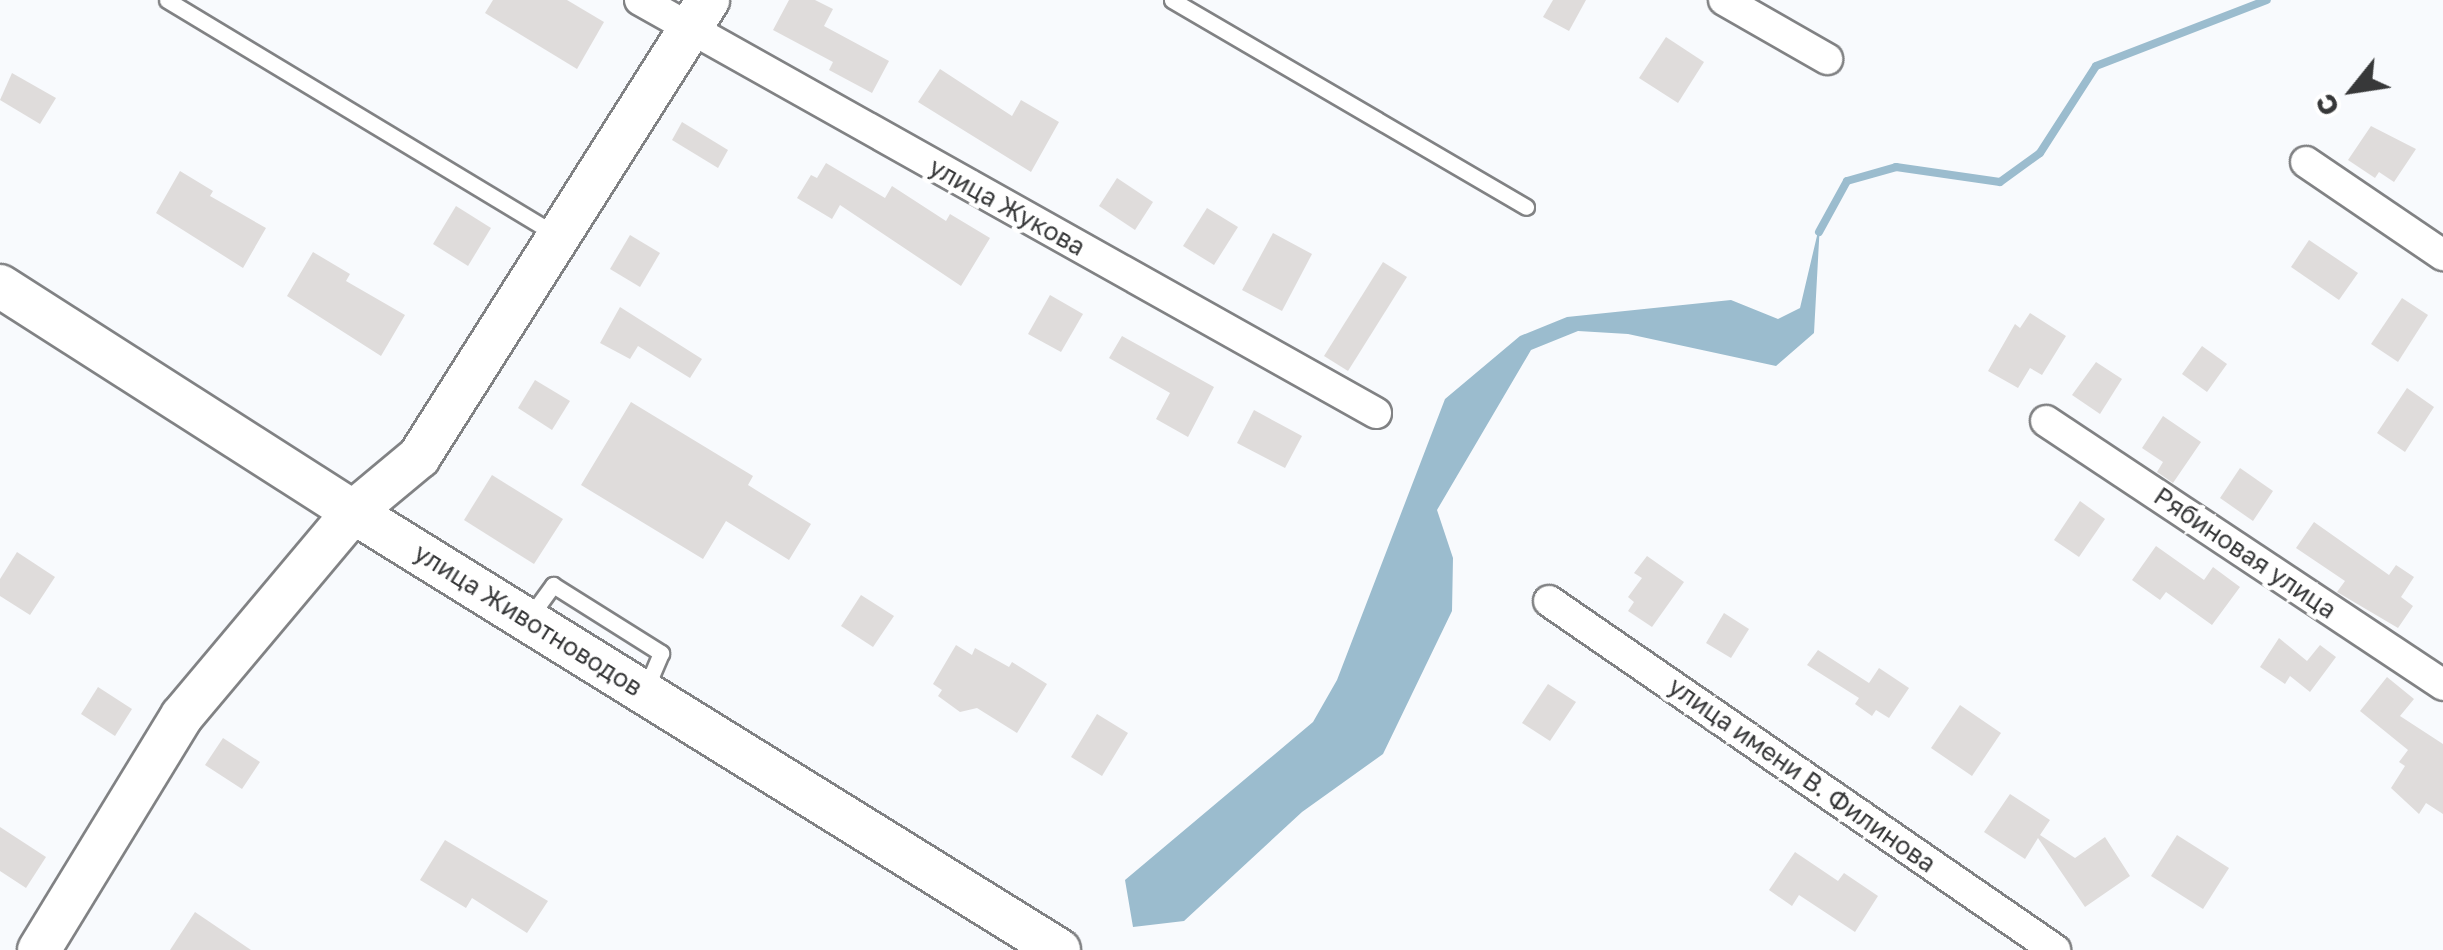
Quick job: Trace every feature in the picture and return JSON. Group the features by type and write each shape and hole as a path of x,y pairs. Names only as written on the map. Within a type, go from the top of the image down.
{"main road":[{"path":"39,950 182,716 353,512 419,457 698,15"},
{"name":"улица Животноводов","path":"0,286 353,512 1059,950"}],"street":[{"name":"улица Жукова","path":"640,0 698,15 1376,413"},
{"path":"1724,0 1827,59"},
{"path":"2306,162 2443,255"},
{"name":"Рябиновая улица","path":"2046,421 2443,685"},
{"name":"улица имени В. Филинова","path":"1549,601 2055,950"}],"lane":[{"path":"167,0 558,236"},
{"path":"1172,0 1526,208"}],"water":[{"path":"1820,223 1814,333 1776,366 1628,334 1578,331 1531,350 1437,510 1453,558 1452,611 1383,754 1302,812 1184,921 1133,927 1125,880 1313,722 1337,680 1445,399 1520,336 1567,317 1731,300 1778,319 1800,308"}],"building":[{"path":"493,0 567,0 604,22 577,69 485,13"},
{"path":"789,0 815,0 833,9 824,26 889,61 872,93 829,70 833,62 773,30"},
{"path":"1553,0 1586,0 1569,31 1543,17"},
{"path":"1666,37 1704,62 1678,103 1639,78"},
{"path":"940,69 1012,116 1021,100 1059,122 1031,172 918,102"},
{"path":"12,73 56,98 40,124 0,100"},
{"path":"682,122 728,150 718,168 672,140"},
{"path":"2371,126 2416,149 2394,182 2379,172 2375,178 2348,160"},
{"path":"826,163 885,198 892,186 946,221 950,214 990,238 961,286 840,205 832,219 797,198 811,175 817,178"},
{"path":"180,171 213,191 210,196 266,228 243,268 156,213"},
{"path":"1117,178 1153,202 1135,230 1099,206"},
{"path":"456,206 491,228 468,266 433,244"},
{"path":"1207,208 1238,227 1214,265 1183,246"},
{"path":"1273,233 1312,254 1282,311 1242,290"},
{"path":"630,235 660,253 640,287 610,269"},
{"path":"2309,240 2358,273 2339,300 2291,267"},
{"path":"313,252 350,274 346,281 405,315 381,356 287,296"},
{"path":"1383,262 1407,277 1348,371 1324,356"},
{"path":"1050,295 1083,314 1061,352 1028,334"},
{"path":"2402,298 2428,315 2398,362 2371,344"},
{"path":"620,307 702,359 690,378 638,346 630,359 600,343"},
{"path":"2030,313 2066,336 2042,375 2030,368 2018,388 1988,371 2015,324 2020,328"},
{"path":"1122,336 1214,387 1188,437 1156,419 1170,393 1109,358"},
{"path":"2202,346 2227,364 2207,392 2182,374"},
{"path":"2096,362 2122,379 2100,414 2072,395"},
{"path":"535,380 570,401 552,430 518,408"},
{"path":"2407,388 2434,407 2405,452 2377,433"},
{"path":"631,402 753,476 748,485 811,524 789,560 726,521 703,559 581,485"},
{"path":"1254,410 1302,436 1285,468 1237,443"},
{"path":"2163,416 2201,442 2173,483 2157,472 2163,462 2142,448"},
{"path":"2240,468 2273,491 2253,521 2220,498"},
{"path":"492,475 563,519 534,564 464,520"},
{"path":"2080,501 2105,519 2079,557 2054,540"},
{"path":"2314,522 2389,575 2396,565 2414,577 2401,597 2413,606 2398,628 2337,592 2345,581 2296,548"},
{"path":"2156,546 2204,580 2213,567 2240,587 2212,625 2166,592 2160,600 2132,580"},
{"path":"17,552 55,577 30,615 0,596 0,579"},
{"path":"1647,556 1684,582 1652,627 1628,611 1634,602 1628,597 1642,578 1634,573"},
{"path":"861,595 894,616 873,647 841,626"},
{"path":"1724,613 1749,629 1731,658 1706,643"},
{"path":"2279,638 2307,661 2320,645 2336,657 2310,692 2290,676 2285,684 2260,667"},
{"path":"956,645 972,655 975,648 1009,667 1012,662 1047,684 1017,733 977,708 960,712 938,696 942,690 933,684"},
{"path":"1818,650 1869,683 1879,668 1909,688 1889,718 1876,710 1872,716 1855,704 1859,698 1807,665"},
{"path":"2387,677 2414,699 2400,716 2443,744 2443,814 2426,803 2419,814 2391,788 2405,766 2399,762 2408,750 2360,711"},
{"path":"1548,684 1576,702 1550,741 1522,723"},
{"path":"98,687 132,709 115,736 81,714"},
{"path":"1960,705 2001,733 1972,776 1931,748"},
{"path":"1097,714 1128,733 1102,776 1071,757"},
{"path":"223,738 260,762 242,789 205,765"},
{"path":"2010,794 2050,820 2040,835 2075,858 2105,837 2130,876 2085,907 2038,838 2025,859 1984,832"},
{"path":"0,827 46,857 26,888 0,871"},
{"path":"2177,835 2229,868 2203,909 2151,876"},
{"path":"445,840 548,901 527,933 472,898 466,908 420,880"},
{"path":"1795,852 1838,881 1844,873 1878,896 1855,932 1799,895 1792,906 1769,890"},
{"path":"195,912 251,950 170,950"}],"waterway":[{"path":"1819,232 1847,181 1896,167 2000,182 2040,153 2096,66 2267,0"}]}
